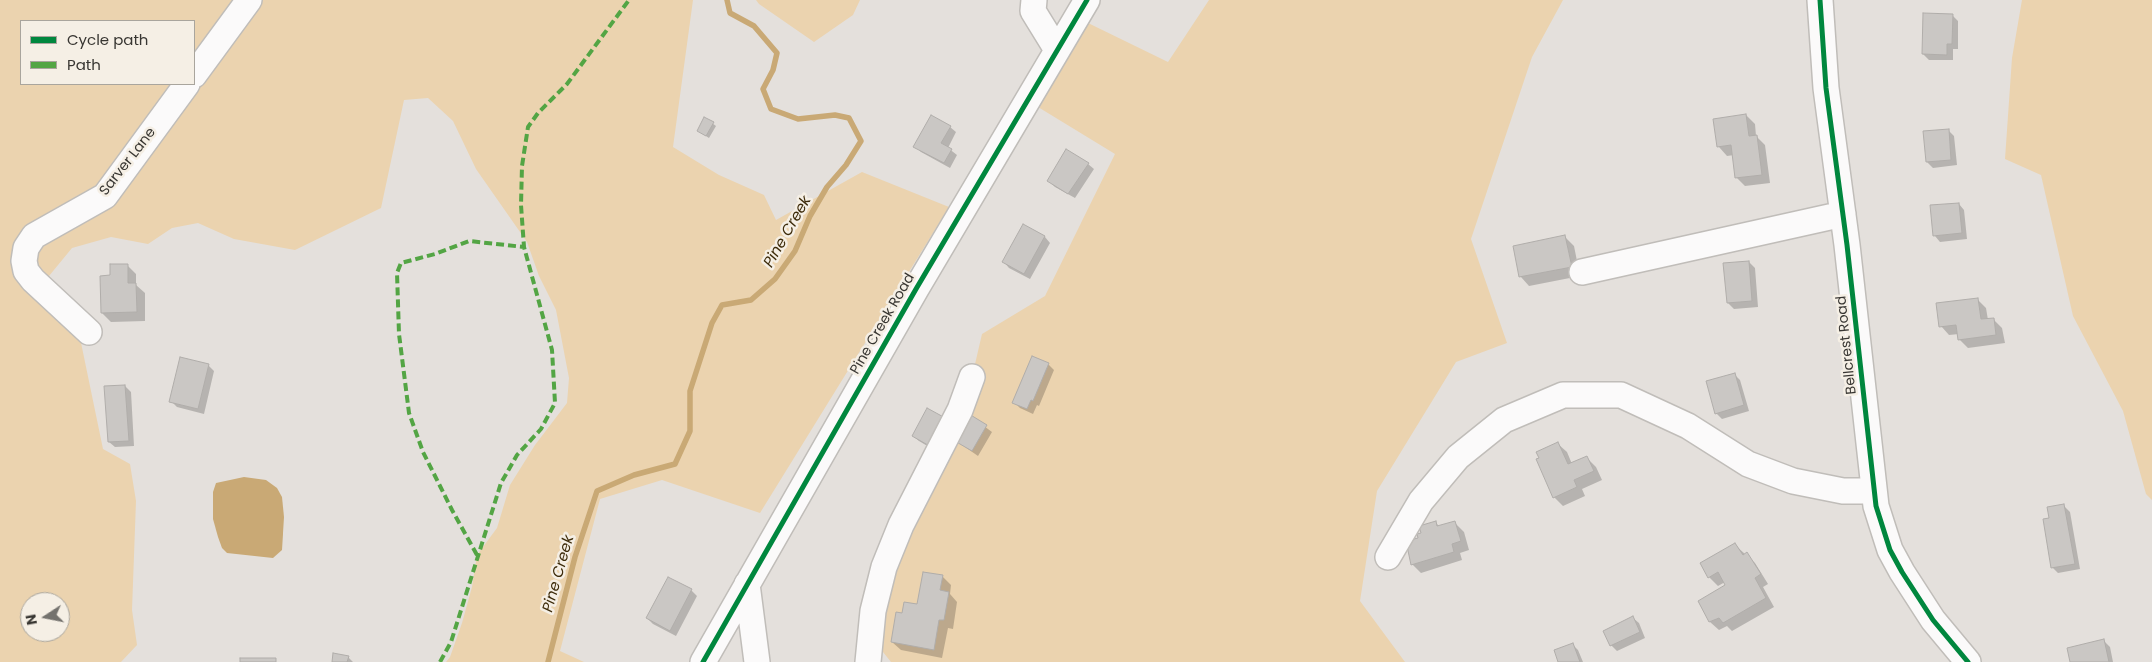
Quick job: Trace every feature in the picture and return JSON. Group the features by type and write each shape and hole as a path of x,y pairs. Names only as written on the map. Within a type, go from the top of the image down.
{"street":[{"path":"195,74 249,0"},
{"path":"1034,0 1033,11 1057,50"},
{"name":"Pine Creek Road","path":"703,662 916,288 1087,0"},
{"name":"Bellcrest Road","path":"1820,0 1826,88 1843,214 1874,491 1882,528 1890,550 1902,572 1933,620 1968,662"},
{"name":"Sarver Lane","path":"89,332 26,272 24,260 26,248 34,236 105,196 186,85"},
{"path":"1582,272 1843,214"},
{"path":"868,662 873,611 884,567 901,525 960,410 972,377"},
{"path":"1388,557 1421,502 1458,457 1504,420 1562,395 1621,395 1688,426 1748,464 1792,481 1843,491 1874,491"},
{"path":"747,584 757,662"}],"shaded area":[{"path":"0,0 693,0 673,147 719,175 764,195 776,220 862,172 949,207 760,513 662,480 600,499 560,651 584,662 446,662 450,657 462,623 472,587 477,555 497,528 510,485 535,445 567,403 569,378 556,310 539,276 527,242 476,169 453,121 428,98 404,100 381,208 295,250 234,239 198,223 172,228 148,244 111,237 72,248 49,276 54,305 79,333 103,449 130,464 136,501 132,610 137,645 121,662 0,662"},
{"path":"756,0 860,0 853,15 814,42"},
{"path":"1209,0 1563,0 1532,57 1471,239 1507,343 1456,362 1377,491 1360,601 1405,662 891,662 871,637 873,611 972,377 982,334 1045,296 1115,154 1038,107 1088,23 1168,62"},
{"path":"2022,0 2152,0 2152,500 2146,494 2123,411 2073,316 2041,175 2005,159 2012,58"},
{"path":"244,477 266,480 277,488 282,497 284,517 282,550 273,558 227,553 222,548 218,537 213,519 213,492 216,483"}],"building":[{"path":"1923,13 1953,14 1952,44 1947,44 1947,55 1922,54"},
{"path":"1746,114 1749,136 1757,135 1762,175 1735,178 1731,145 1717,147 1713,119"},
{"path":"931,115 951,126 941,143 952,149 944,163 913,147"},
{"path":"704,117 714,122 706,136 697,131"},
{"path":"1949,129 1951,160 1926,162 1923,131"},
{"path":"1066,149 1089,163 1068,194 1047,181"},
{"path":"1959,203 1962,233 1933,236 1930,205"},
{"path":"1023,224 1045,236 1024,274 1002,262"},
{"path":"1565,235 1572,267 1519,277 1513,246"},
{"path":"1749,261 1752,301 1727,303 1723,263"},
{"path":"110,264 128,264 128,283 136,283 137,312 101,313 100,276 110,275"},
{"path":"1978,298 1981,319 1994,318 1996,335 1958,340 1956,325 1939,327 1936,303"},
{"path":"1032,356 1049,363 1033,401 1031,400 1027,409 1012,403"},
{"path":"180,357 209,364 198,409 169,402"},
{"path":"1735,373 1744,405 1715,414 1706,381"},
{"path":"125,385 129,441 108,442 104,386"},
{"path":"927,408 949,420 933,448 912,436"},
{"path":"969,414 987,425 972,451 953,440"},
{"path":"1558,442 1568,464 1587,456 1594,471 1574,480 1577,487 1553,498 1536,459 1539,458 1536,452"},
{"path":"2064,504 2075,564 2051,568 2043,519 2049,518 2047,507"},
{"path":"1436,521 1437,526 1455,521 1461,541 1452,544 1454,552 1411,565 1406,541 1418,538 1417,534 1421,533 1419,526"},
{"path":"1735,543 1743,555 1747,552 1761,574 1755,578 1766,598 1723,623 1719,618 1709,622 1698,601 1725,585 1718,572 1708,578 1700,563"},
{"path":"923,572 943,575 940,590 949,592 944,620 939,620 934,650 891,642 896,612 902,613 904,602 917,604"},
{"path":"668,577 692,589 670,631 646,618"},
{"path":"1633,616 1640,632 1610,646 1603,631"},
{"path":"2104,639 2109,662 2070,662 2067,648"},
{"path":"1573,643 1580,662 1558,662 1554,650"},
{"path":"333,653 349,656 347,662 332,662"},
{"path":"240,658 276,658 276,662 240,662"}],"waterway":[{"name":"Pine Creek","path":"548,662 575,557 597,491 634,475 675,464 690,431 690,391 712,323 722,305 751,300 775,279 795,251 810,216 827,187 846,165 861,141 849,118 835,115 798,119 771,109 763,89 773,70 777,53 754,26 730,13 727,0"}],"marked path":[{"path":"440,662 451,642 501,483 517,455 541,429 555,403 552,350 524,247 521,205 522,166 528,127 538,113 567,84 629,0"},
{"path":"477,555 423,452 409,413 399,334 397,273 401,263 435,254 469,241 524,247"}],"cycle path":[{"path":"703,662 916,289 1087,0"},
{"path":"1820,0 1826,88 1847,245 1876,506 1890,550 1902,572 1933,620 1968,662"}]}
